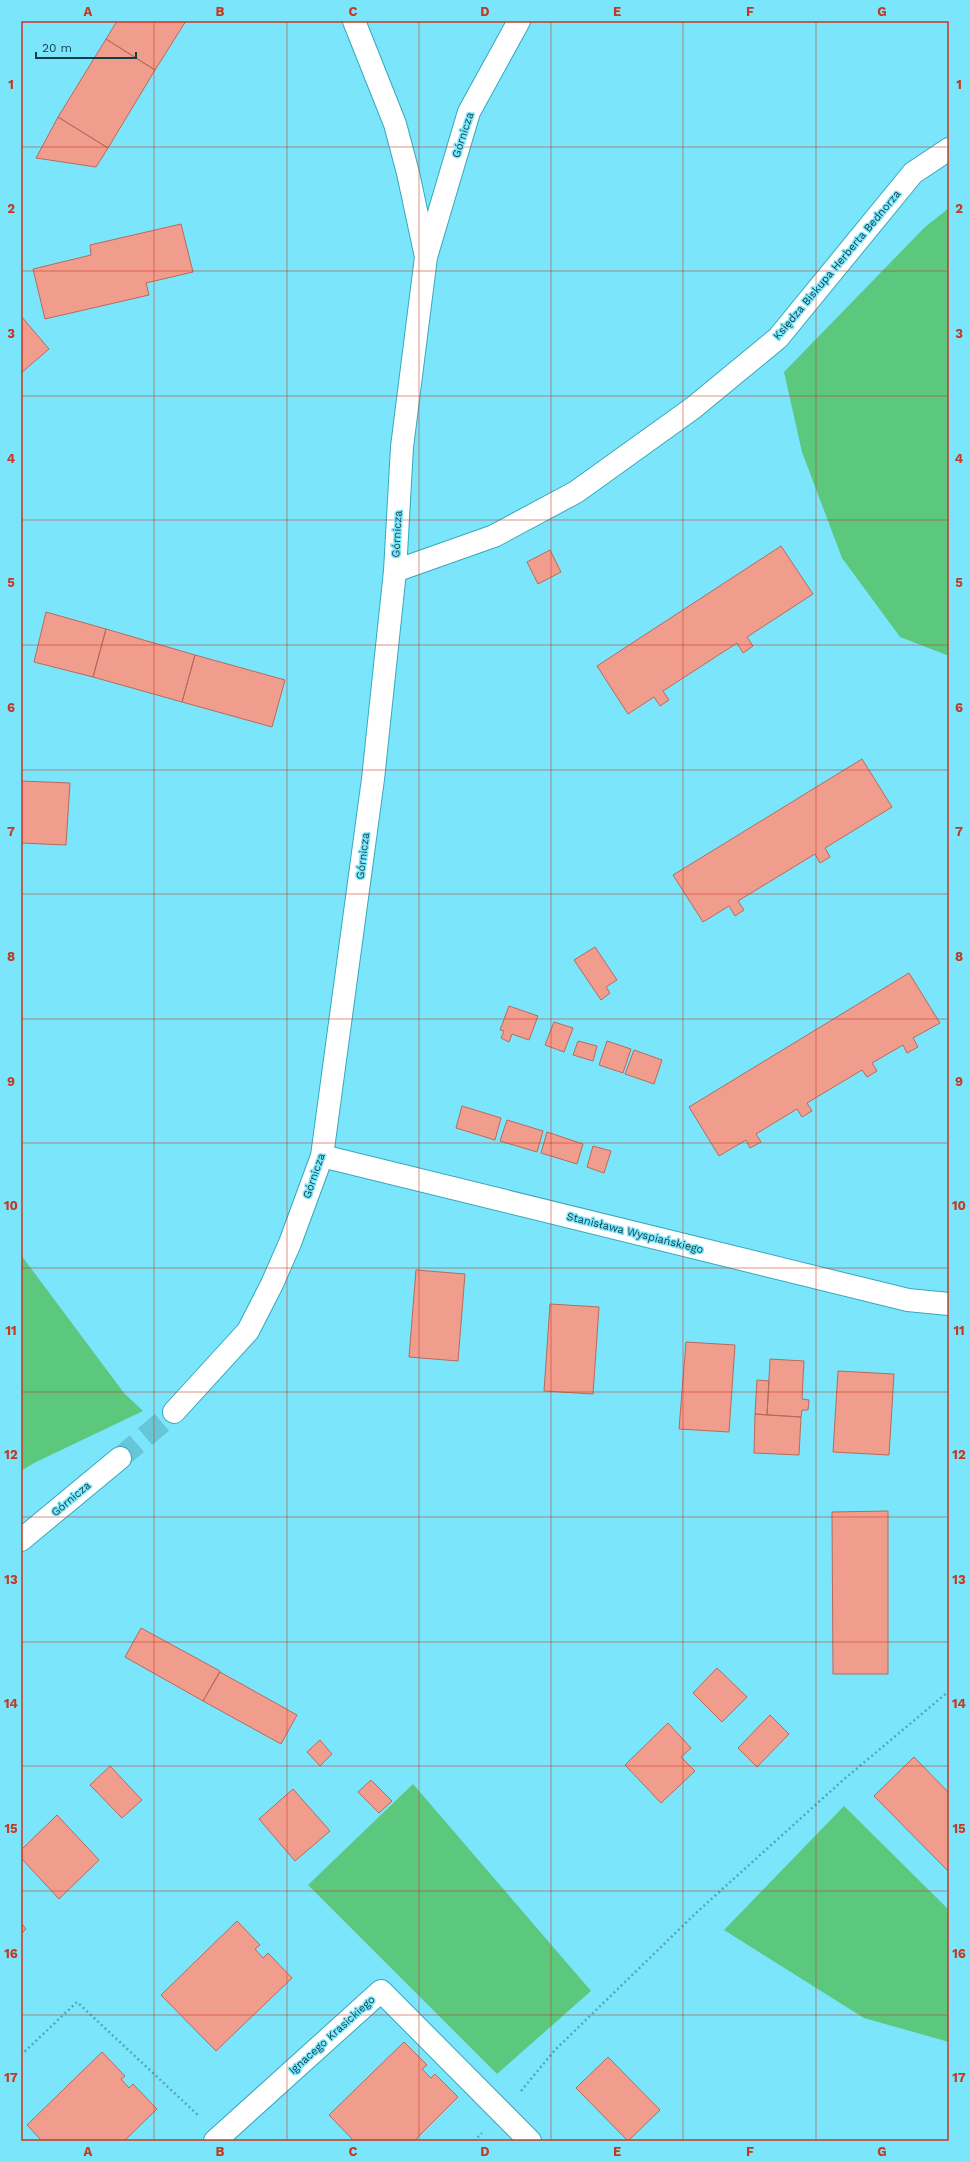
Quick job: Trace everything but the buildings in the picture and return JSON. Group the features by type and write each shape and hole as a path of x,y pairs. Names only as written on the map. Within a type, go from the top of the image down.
{"street":[{"name":"Górnicza","path":"354,21 395,124 408,173 418,226 426,257"},
{"name":"Górnicza","path":"174,1412 248,1330 272,1284 290,1243 322,1156 373,779 395,572 402,447 426,257 469,112 519,21"},
{"name":"Księdza Biskupa Herberta Bednorza","path":"395,572 494,536 576,492 693,408 778,338 912,173 949,149"},
{"name":"Stanisława Wyspiańskiego","path":"322,1156 900,1298 949,1304"},
{"name":"Górnicza","path":"21,1540 120,1458"},
{"name":"Ignacego Krasickiego","path":"218,2139 381,1991 530,2141"}],"path":[{"path":"474,2141 502,2112 555,2050 697,1912 842,1781 949,1691"},
{"path":"21,2055 77,2002 218,2139"}],"green space":[{"path":"949,208 949,656 900,637 842,558 802,452 784,372 925,227"},
{"path":"21,1255 124,1393 143,1411 34,1463 21,1471"},
{"path":"413,1784 591,1991 497,2074 308,1885"},
{"path":"844,1806 949,1910 949,2042 864,2018 724,1930"}],"tunnel":[{"path":"120,1458 174,1412"}]}
